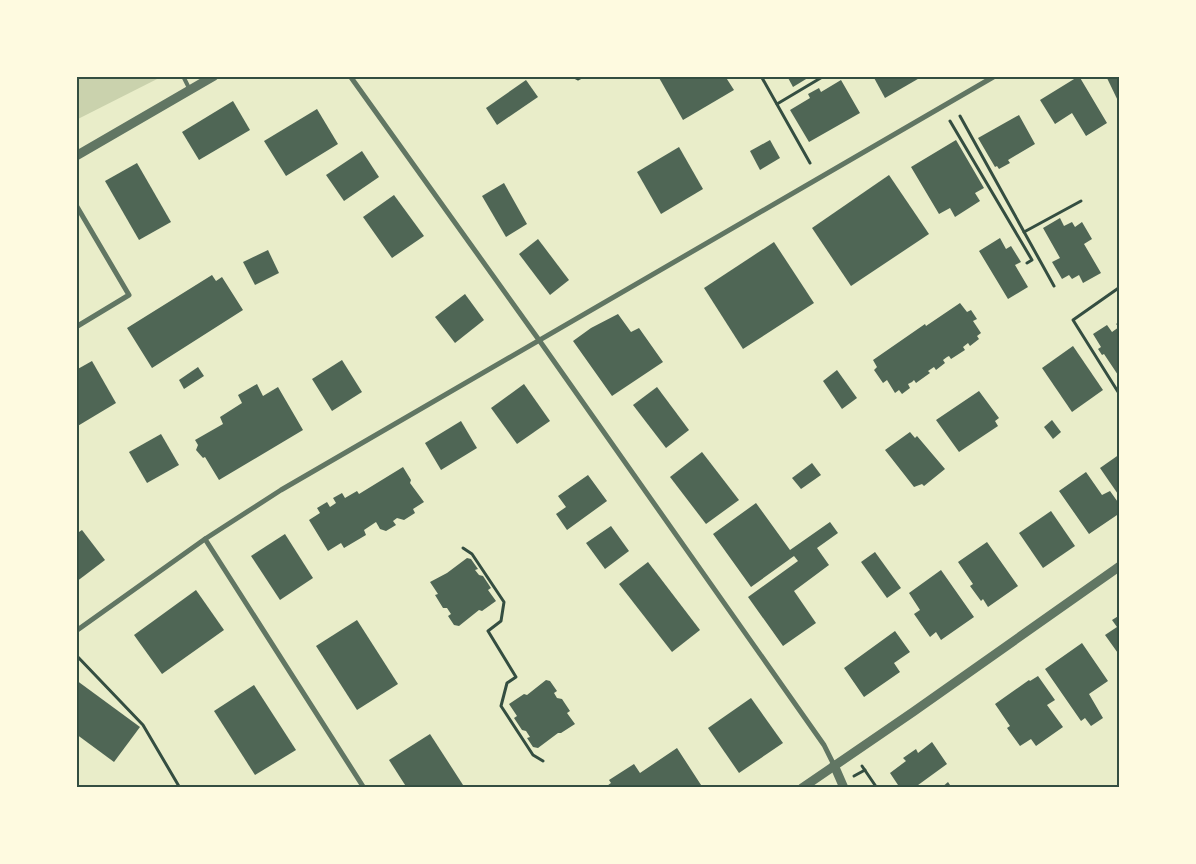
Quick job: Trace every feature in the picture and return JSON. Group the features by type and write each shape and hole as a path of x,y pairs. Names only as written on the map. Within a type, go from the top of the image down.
{"street":[{"path":"76,156 214,76"},
{"path":"350,76 539,340 824,745 844,788"},
{"path":"76,631 205,539 290,485 995,76"},
{"path":"76,205 129,295 76,327"},
{"path":"205,539 364,788"},
{"path":"802,788 1120,566"}],"lane":[{"path":"182,76 190,90"}],"path":[{"path":"572,76 578,79 584,76"},
{"path":"761,76 810,163"},
{"path":"776,104 824,76"},
{"path":"960,116 1054,286"},
{"path":"950,121 1032,260 1027,263"},
{"path":"1024,232 1081,201"},
{"path":"1120,287 1073,320 1120,395"},
{"path":"463,548 472,554 504,602 501,620 488,631 516,677 507,683 501,706 533,755 543,761"},
{"path":"76,655 143,725 180,788"},
{"path":"859,761 877,788"},
{"path":"852,777 865,770"}],"green space":[{"path":"76,76 163,76 76,120"}],"building":[{"path":"658,76 725,76 734,90 683,120"},
{"path":"787,76 811,76 793,87"},
{"path":"873,76 923,76 885,98"},
{"path":"1079,76 1107,123 1086,136 1072,113 1055,124 1040,100"},
{"path":"1106,76 1120,76 1120,105"},
{"path":"526,80 538,97 497,125 486,108"},
{"path":"841,80 860,113 809,142 790,110 810,98 808,94 819,88 821,92"},
{"path":"233,101 250,130 199,160 182,132"},
{"path":"317,109 338,144 286,176 264,141"},
{"path":"1019,115 1035,144 1008,160 1010,163 999,169 997,166 995,167 978,138"},
{"path":"770,140 780,158 760,170 750,151"},
{"path":"956,140 984,188 975,193 980,201 955,217 950,208 939,214 911,167"},
{"path":"679,147 703,189 661,214 637,172"},
{"path":"362,151 379,177 344,201 326,175"},
{"path":"137,163 171,222 139,240 105,181"},
{"path":"889,175 929,234 851,286 812,228"},
{"path":"504,183 527,224 506,237 482,196"},
{"path":"394,195 424,236 392,258 363,217"},
{"path":"1060,218 1064,226 1072,222 1075,227 1082,222 1092,239 1084,244 1101,273 1083,283 1079,275 1072,279 1069,275 1062,279 1052,262 1060,258 1043,228"},
{"path":"1000,238 1006,249 1011,246 1021,262 1015,265 1028,287 1008,299 979,251"},
{"path":"538,239 569,280 550,295 519,254"},
{"path":"774,242 814,303 743,349 704,288"},
{"path":"268,250 279,273 255,285 243,262"},
{"path":"212,275 216,281 222,277 243,310 152,368 127,328"},
{"path":"465,294 484,320 455,343 435,317"},
{"path":"960,303 967,312 971,310 977,319 973,321 981,333 977,336 979,339 970,346 968,343 963,347 965,350 951,359 949,356 947,357 943,360 945,363 936,370 934,367 928,371 930,373 916,383 914,380 908,384 910,388 902,394 899,390 895,393 887,380 883,383 874,370 877,367 873,360 925,324 926,326"},
{"path":"618,314 631,332 639,328 663,362 612,396 573,341 591,328"},
{"path":"1120,321 1120,378 1104,354 1102,355 1098,349 1101,347 1093,334 1107,325 1112,332 1119,327 1116,324"},
{"path":"1073,346 1103,390 1072,412 1042,368"},
{"path":"342,360 362,392 332,411 312,379"},
{"path":"92,361 116,403 76,427 76,370"},
{"path":"198,367 204,376 184,389 179,380"},
{"path":"837,370 857,398 842,409 823,381"},
{"path":"257,384 263,396 278,387 303,430 219,480 205,457 203,458 196,450 198,445 195,440 223,424 220,417 242,403 238,395"},
{"path":"524,384 550,421 517,444 491,408"},
{"path":"657,387 689,430 666,448 633,405"},
{"path":"979,391 999,418 995,421 998,426 959,452 936,420"},
{"path":"1052,420 1061,432 1053,439 1044,427"},
{"path":"461,421 477,448 441,470 425,443"},
{"path":"910,432 915,438 917,436 945,469 924,486 922,484 914,487 885,450"},
{"path":"161,434 179,465 147,483 129,452"},
{"path":"702,452 739,500 706,524 670,477"},
{"path":"1120,454 1120,497 1100,468"},
{"path":"812,463 821,475 801,489 792,478"},
{"path":"403,467 411,480 410,483 424,502 413,509 415,513 404,520 397,518 393,521 396,525 386,531 380,529 376,522 364,530 366,535 344,548 341,543 328,551 309,520 320,513 317,508 327,502 330,507 336,503 333,498 342,493 345,498 357,491 359,494"},
{"path":"1086,472 1102,495 1110,491 1120,505 1120,513 1089,534 1059,491"},
{"path":"588,475 607,501 567,530 556,514 566,507 558,496"},
{"path":"756,503 790,550 830,522 838,533 817,548 829,565 794,591 816,623 783,646 748,597 798,561 794,556 751,587 713,534"},
{"path":"1051,511 1075,546 1043,568 1019,533"},
{"path":"611,526 629,551 605,569 586,543"},
{"path":"82,530 105,560 76,582 76,534"},
{"path":"285,534 313,578 280,600 251,556"},
{"path":"987,542 1018,586 988,607 970,586 973,584 958,562"},
{"path":"875,552 901,588 887,598 861,562"},
{"path":"467,558 471,559 478,569 475,570 479,575 483,576 491,588 488,590 496,601 482,611 479,610 459,626 454,625 448,616 451,614 447,608 443,608 435,595 438,594 430,582 447,573"},
{"path":"648,562 700,630 672,652 619,584"},
{"path":"941,570 974,617 941,640 936,632 930,637 914,614 920,610 909,593"},
{"path":"196,590 224,630 162,674 134,635"},
{"path":"1120,615 1120,656 1105,635 1117,627 1112,620"},
{"path":"357,620 398,684 357,710 316,646"},
{"path":"895,631 910,652 894,663 900,672 864,697 844,668"},
{"path":"1082,643 1108,681 1089,694 1103,718 1091,726 1085,718 1081,721 1045,669"},
{"path":"1038,676 1055,700 1047,705 1063,727 1036,746 1031,739 1020,746 1007,728 1010,726 995,704 1029,680"},
{"path":"76,680 140,727 114,762 76,734"},
{"path":"546,680 550,681 557,691 554,693 557,698 562,699 570,711 567,713 575,724 558,733 538,748 533,747 527,738 530,737 526,731 522,730 514,718 517,716 509,704 524,694 527,695"},
{"path":"254,685 296,750 255,775 214,711"},
{"path":"751,698 783,743 739,773 708,728"},
{"path":"430,734 465,788 407,788 389,760"},
{"path":"932,742 947,764 914,788 900,788 890,773 906,761 903,758 916,749 918,753"},
{"path":"677,748 703,788 604,788 611,783 609,780 634,764 640,773"},
{"path":"948,782 952,788 941,788"}]}
